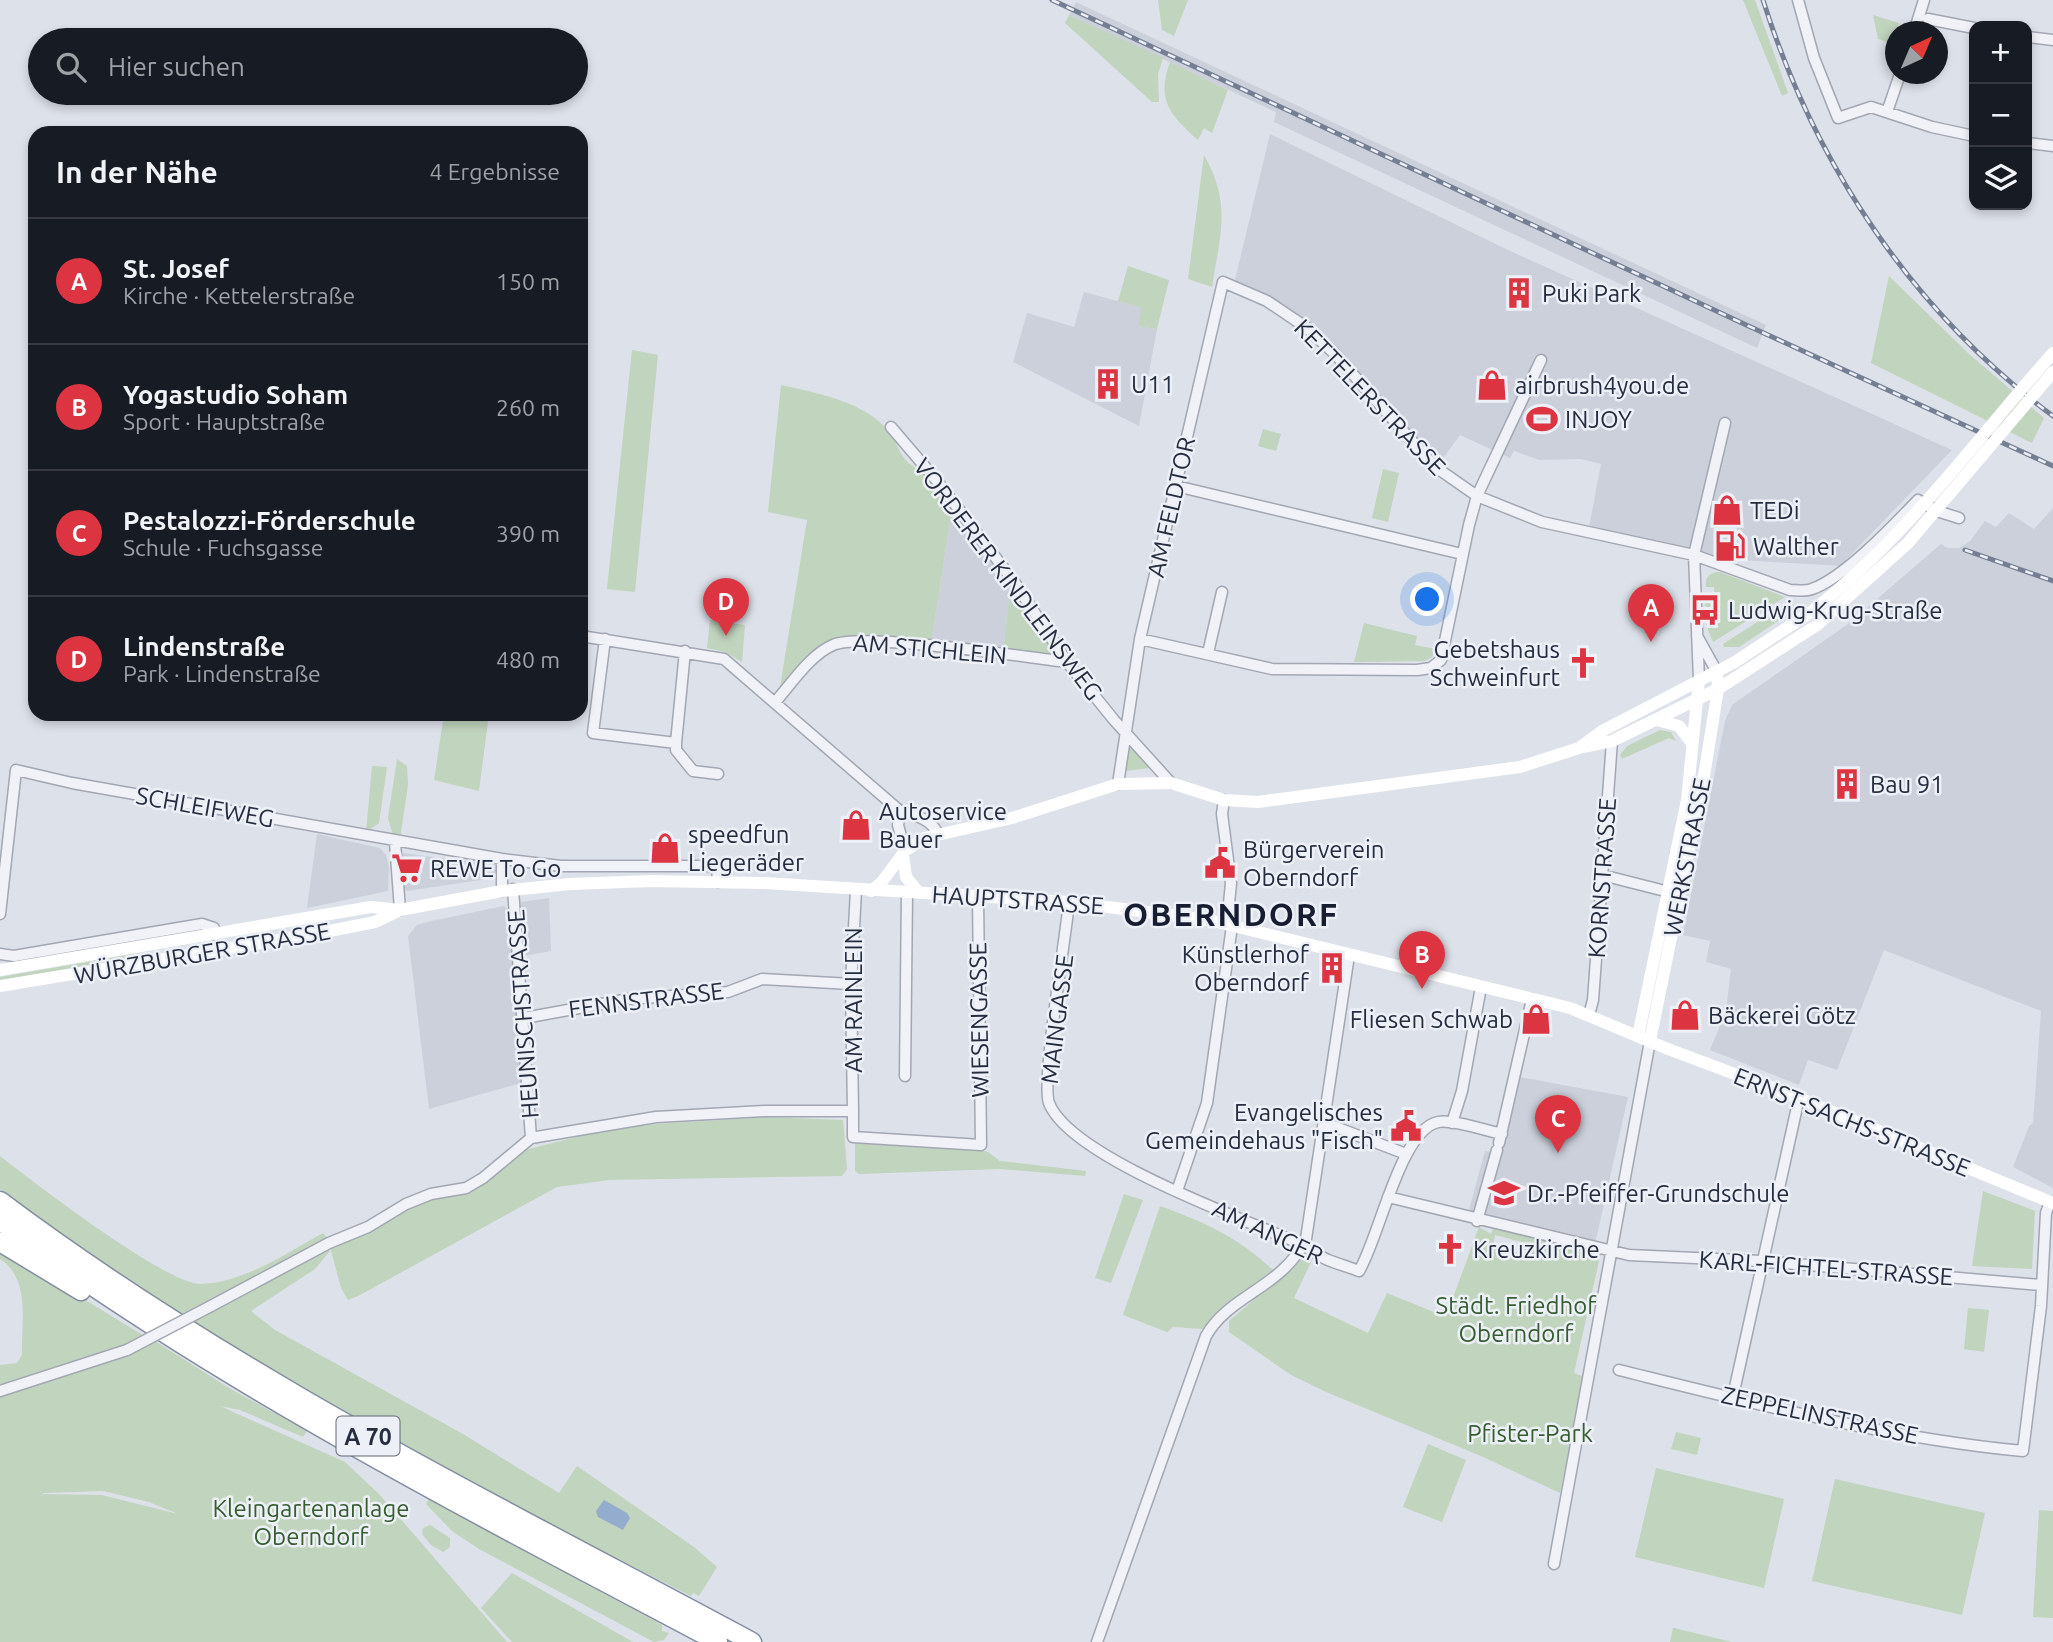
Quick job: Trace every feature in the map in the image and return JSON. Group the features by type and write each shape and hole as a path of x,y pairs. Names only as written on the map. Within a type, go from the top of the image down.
{"highway":[{"name":"A 70","path":"0,1201 122,1287 243,1364 447,1479 752,1642"},
{"name":"A 70","path":"0,1221 141,1320 338,1437 718,1642"},
{"path":"0,1242 73,1287 141,1320"}],"main road":[{"path":"1579,748 1602,732 1717,672 1808,614 1863,569 1899,534 2053,354"},
{"path":"871,891 881,883 904,852 918,841 1012,818 1118,784 1171,783 1224,800 1267,802 1520,766 1612,741 1718,689 1817,625 1908,543 2053,372"},
{"name":"WERKSTRASSE","path":"1644,1039 1699,802 1718,689 1717,672"},
{"name":"WERKSTRASSE","path":"1644,1039 1668,892 1687,800 1699,681"},
{"path":"1657,719 1679,726 1692,743"},
{"path":"904,852 906,877 913,893"},
{"name":"WÜRZBURGER STRASSE","path":"0,986 219,952 375,922 400,910 507,890 651,881 871,891"},
{"name":"HAUPTSTRASSE","path":"871,891 1069,902 1160,911 1229,925 1532,999 1588,1015 1644,1039"},
{"name":"WÜRZBURGER STRASSE","path":"0,970 372,907 400,910"},
{"path":"216,935 219,952"},
{"name":"ERNST-SACHS-STRASSE","path":"1644,1039 1799,1098 2051,1203"}],"street":[{"path":"1798,0 1814,58 1838,118 1865,107 1969,135"},
{"path":"1917,21 1924,0"},
{"path":"1928,19 1969,27"},
{"path":"2032,38 2053,40"},
{"path":"1887,112 1897,84"},
{"path":"2032,144 2053,146"},
{"name":"AM FELDTOR","path":"1118,784 1140,639 1223,282"},
{"name":"KETTELERSTRASSE","path":"1223,282 1267,301 1312,332 1434,466 1477,496 1542,522 1694,555"},
{"path":"1140,639 1289,671 1431,668 1441,660 1462,554 1477,496 1542,360"},
{"path":"1699,681 1694,555 1725,423"},
{"name":"VORDERER KINDLEINSWEG","path":"891,427 938,482 1015,583 1067,662 1124,732"},
{"path":"1176,486 1462,554"},
{"path":"1694,555 1790,590 1804,591 1819,586 1842,570 1919,500 1937,511 1959,518"},
{"path":"1208,653 1222,592"},
{"path":"1697,636 1717,672"},
{"path":"588,637 724,659 776,701 900,811 919,816 935,828 938,834"},
{"path":"605,639 593,733 676,743"},
{"name":"AM STICHLEIN","path":"776,701 822,651 840,642 957,649 1067,662"},
{"path":"685,651 676,750 693,771 718,774"},
{"path":"1124,732 1171,783"},
{"name":"KORNSTRASSE","path":"1588,1015 1592,1000 1612,741"},
{"name":"SCHLEIFWEG","path":"0,914 16,770 72,783 502,859"},
{"path":"1177,1191 1207,1103 1229,925 1231,883 1222,814 1224,800"},
{"path":"900,811 898,825 904,852"},
{"path":"395,842 400,910"},
{"path":"507,890 502,859 561,866 717,866 718,882"},
{"path":"1602,875 1668,892"},
{"name":"HEUNISCHSTRASSE","path":"507,890 524,1018 531,1138"},
{"name":"AM RAINLEIN","path":"856,890 851,984 853,1137 981,1145"},
{"path":"905,1076 913,893"},
{"name":"WIESENGASSE","path":"978,896 981,1145"},
{"name":"MAINGASSE","path":"1069,902 1049,1069 1048,1101 1061,1123 1081,1139 1177,1191"},
{"path":"0,954 14,956 202,924 214,928 216,935"},
{"path":"1097,1642 1206,1336 1219,1319 1280,1274 1303,1245 1325,1123 1349,955"},
{"name":"FENNSTRASSE","path":"524,1018 629,999 728,992 762,979 851,984"},
{"path":"1452,1123 1462,1091 1481,987"},
{"path":"1477,1221 1499,1142 1532,999"},
{"path":"1554,1564 1610,1269 1644,1039"},
{"path":"1732,1396 1799,1098"},
{"path":"0,1391 127,1350 329,1243 368,1227 406,1204 431,1194 466,1188 483,1178 531,1138 656,1117 765,1111 853,1111"},
{"path":"1388,1197 1406,1154 1429,1126 1439,1122 1452,1123 1499,1142"},
{"path":"1325,1123 1406,1154"},
{"name":"AM ANGER","path":"1177,1191 1303,1245 1326,1260 1359,1270 1388,1197"},
{"name":"KARL-FICHTEL-STRASSE","path":"1388,1197 1611,1252 1761,1261 2041,1285"},
{"path":"2041,1285 2046,1213 2051,1203"},
{"name":"ZEPPELINSTRASSE","path":"1619,1370 1865,1427 1944,1442 2023,1451 2041,1285"}],"shaded area":[{"path":"1076,2 1766,325 1757,348 1274,122 1276,112 1069,15"},
{"path":"1270,134 1508,250 1952,450 1840,566 1691,557 1587,538 1601,464 1581,459 1539,460 1514,451 1510,458 1460,435 1436,468 1318,337 1234,284"},
{"path":"1084,292 1143,308 1138,326 1157,329 1139,426 1013,362 1027,313 1074,327"},
{"path":"2053,508 2053,1188 2013,1167 2029,1126 2033,1123 2041,1011 1884,950 1837,1070 1808,1060 1799,1085 1710,1050 1726,1011 1731,969 1706,962 1710,941 1683,935 1725,721 1732,705 1848,624 1941,544 1948,548 1959,548 1970,541 1985,521 1996,527 2009,513 2034,529"},
{"path":"952,509 1017,593 1009,600 1003,653 931,644"},
{"path":"317,834 380,848 386,855 389,867 388,891 307,908"},
{"path":"402,853 486,864 496,870 494,878 407,891 400,884"},
{"path":"549,898 551,951 524,956 521,902"},
{"path":"504,906 509,910 521,1083 429,1109 408,936 417,925"},
{"path":"1520,1077 1628,1097 1595,1244 1468,1214 1485,1151 1502,1154"}],"green space":[{"path":"1158,0 1188,0 1174,36 1162,30"},
{"path":"1743,0 1755,0 1788,93 1782,96"},
{"path":"1069,15 1163,58 1158,74 1159,102 1152,102 1065,23"},
{"path":"1873,15 1892,21 1885,21 1885,41 1878,39"},
{"path":"1170,62 1228,90 1212,133 1204,128 1198,140 1180,123 1168,106 1165,87"},
{"path":"1204,155 1218,189 1222,220 1212,287 1188,279"},
{"path":"1128,266 1169,280 1157,329 1138,326 1142,308 1118,301"},
{"path":"1889,276 1969,354 2044,418 2032,443 1871,363"},
{"path":"632,350 658,355 635,592 607,589"},
{"path":"781,385 839,400 866,412 889,431 908,462 935,482 952,509 931,644 862,635 835,639 812,653 783,688 780,687 807,520 768,512"},
{"path":"1263,429 1281,434 1276,451 1258,446"},
{"path":"1383,469 1399,473 1388,522 1372,518"},
{"path":"1716,572 1785,597 1713,642 1708,630 1705,600 1715,599 1714,587 1706,587 1706,584 1709,576"},
{"path":"1017,593 1048,641 1050,654 1046,657 1003,653 1009,600"},
{"path":"1790,601 1796,609 1739,647 1724,647 1723,644"},
{"path":"710,620 745,625 742,662 725,652 707,648"},
{"path":"1364,623 1417,636 1415,645 1436,649 1432,657 1425,661 1354,662"},
{"path":"443,721 488,721 479,791 434,780"},
{"path":"1660,730 1671,732 1676,741 1669,738 1622,759 1620,755 1627,746"},
{"path":"1129,747 1150,765 1150,768 1125,771"},
{"path":"397,759 407,766 408,785 400,839 394,839 388,818"},
{"path":"372,766 387,767 379,823 366,832"},
{"path":"139,953 141,959 0,980 0,977"},
{"path":"766,1117 843,1120 847,1169 842,1176 609,1180 557,1187 360,1295 348,1300 341,1288 329,1243 406,1205 466,1189 517,1152 596,1132 656,1124"},
{"path":"855,1139 969,1147 988,1152 1000,1161 1086,1171 1085,1176 1000,1169 859,1174 855,1171"},
{"path":"0,1156 131,1251 184,1280 201,1284 233,1278 264,1266 323,1233 329,1240 182,1315 106,1267 0,1189"},
{"path":"1983,1191 2035,1211 2032,1269 1972,1266"},
{"path":"1124,1194 1143,1200 1111,1283 1095,1278"},
{"path":"1160,1206 1192,1218 1236,1241 1275,1272 1223,1307 1203,1329 1173,1327 1167,1332 1123,1315"},
{"path":"1479,1227 1491,1234 1493,1229 1601,1252 1574,1373 1584,1377 1560,1493 1481,1456 1291,1375 1229,1332 1229,1321 1306,1255 1313,1258 1294,1298 1368,1333 1387,1293 1446,1317","holes":["1495,1235 1526,1243 1524,1254 1493,1246"]},
{"name":"Kleingartenanlage Oberndorf","path":"0,1248 146,1337 126,1350 142,1349 155,1341 229,1388 307,1431 303,1437 240,1410 220,1406 345,1462 379,1494 507,1642 0,1642 0,1365 17,1363 22,1355 23,1315 16,1278 0,1259","holes":["103,1491 149,1502 178,1514 102,1495 44,1494 38,1498 44,1493"]},
{"path":"325,1250 330,1251 315,1269 251,1311 275,1330 463,1434 559,1493 577,1466 694,1547 717,1567 699,1596 693,1593 691,1596 502,1498 315,1394 193,1321"},
{"path":"1968,1308 1989,1310 1984,1352 1964,1349"},
{"path":"1676,1432 1701,1438 1697,1455 1671,1449"},
{"path":"1428,1444 1466,1460 1442,1522 1403,1507"},
{"path":"1656,1468 1784,1499 1764,1588 1635,1557"},
{"path":"1835,1479 1985,1513 1962,1615 1812,1581"},
{"path":"429,1498 662,1625 662,1631 669,1633 664,1640 654,1642 479,1549 452,1531 426,1504"},
{"path":"2039,1510 2053,1511 2053,1618 2033,1617"},
{"path":"430,1525 450,1538 450,1547 443,1552 431,1545 422,1534 423,1528"},
{"path":"512,1573 633,1642 512,1642 481,1608"},
{"path":"1674,1628 1732,1642 1670,1642"}],"water":[{"path":"604,1500 627,1513 630,1518 623,1530 598,1517 596,1511"}],"railway":[{"path":"1052,0 2053,466"},
{"path":"1763,0 1785,61 1811,120 1841,177 1875,231 1914,283 1956,331 2003,375 2053,416"},
{"path":"1965,550 2053,581"}],"place":[{"name":"Puki Park","path":"1519,293"},
{"name":"U11","path":"1108,384"},
{"name":"airbrush4you.de","path":"1492,385"},
{"name":"INJOY","path":"1542,419"},
{"name":"TEDi","path":"1727,510"},
{"name":"Walther","path":"1730,546"},
{"name":"Ludwig-Krug-Straße","path":"1705,610"},
{"name":"Lindenstraße","path":"726,636"},
{"name":"St. Josef","path":"1651,642"},
{"name":"Gebetshaus Schweinfurt","path":"1583,663"},
{"name":"Bau 91","path":"1847,784"},
{"name":"Autoservice Bauer","path":"856,825"},
{"name":"speedfun Liegeräder","path":"665,848"},
{"name":"Bürgerverein Oberndorf","path":"1220,863"},
{"name":"REWE To Go","path":"407,868"},
{"name":"Künstlerhof Oberndorf","path":"1332,968"},
{"name":"Yogastudio Soham","path":"1422,989"},
{"name":"Bäckerei Götz","path":"1685,1015"},
{"name":"Fliesen Schwab","path":"1536,1019"},
{"name":"Evangelisches Gemeindehaus \"Fisch\"","path":"1406,1126"},
{"name":"Pestalozzi-Förderschule","path":"1558,1153"},
{"name":"Dr.-Pfeiffer-Grundschule","path":"1504,1193"},
{"name":"Kreuzkirche","path":"1450,1249"}],"district":[{"name":"OBERNDORF","path":"1231,914"}],"park label":[{"name":"Städt. Friedhof Oberndorf","path":"1516,1319"},
{"name":"Pfister-Park","path":"1530,1433"}]}
